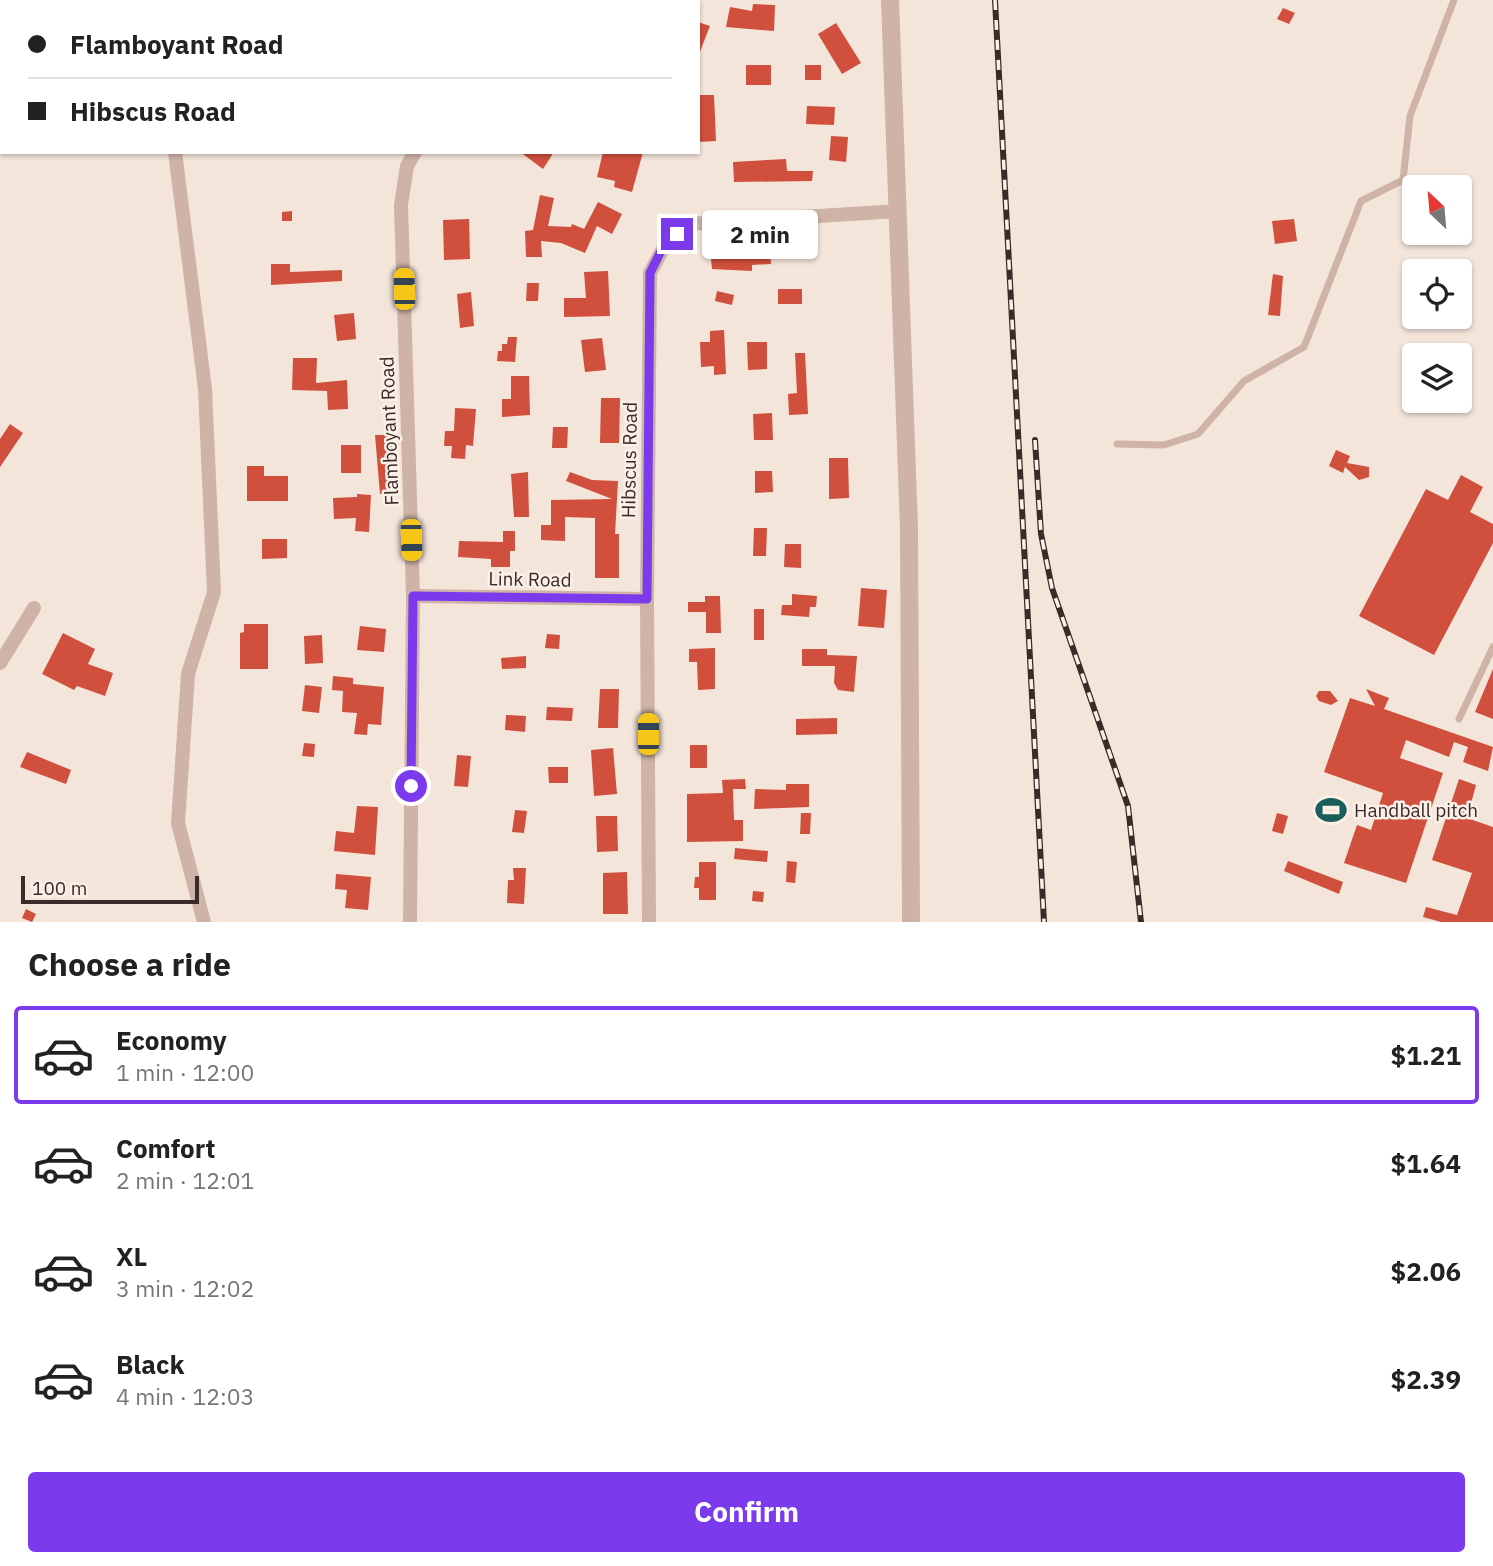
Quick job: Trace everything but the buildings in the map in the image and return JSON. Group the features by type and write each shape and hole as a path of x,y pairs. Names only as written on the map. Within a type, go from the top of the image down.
{"street":[{"path":"890,0 900,211 909,529 911,922"},
{"path":"175,154 205,389 214,593 188,674 178,823 204,922"},
{"name":"Flamboyant Road","path":"410,922 413,596 401,205 407,166 414,154"},
{"name":"Hibscus Road","path":"649,922 647,599 650,273 664,245 688,223 900,211"},
{"name":"Link Road","path":"413,596 647,599"},
{"path":"0,663 34,608"}],"lane":[{"path":"1117,444 1164,445 1198,434 1244,381 1304,347 1361,201 1403,180 1410,116 1454,0"},
{"path":"1459,719 1493,647"}],"railway":[{"path":"995,0 1044,922"},
{"path":"1035,440 1041,534 1052,588 1128,806 1141,922"}],"place":[{"name":"Handball pitch","path":"1331,810"}],"route":[{"path":"411,786 413,596 647,599 650,273 664,245 677,234"}]}
